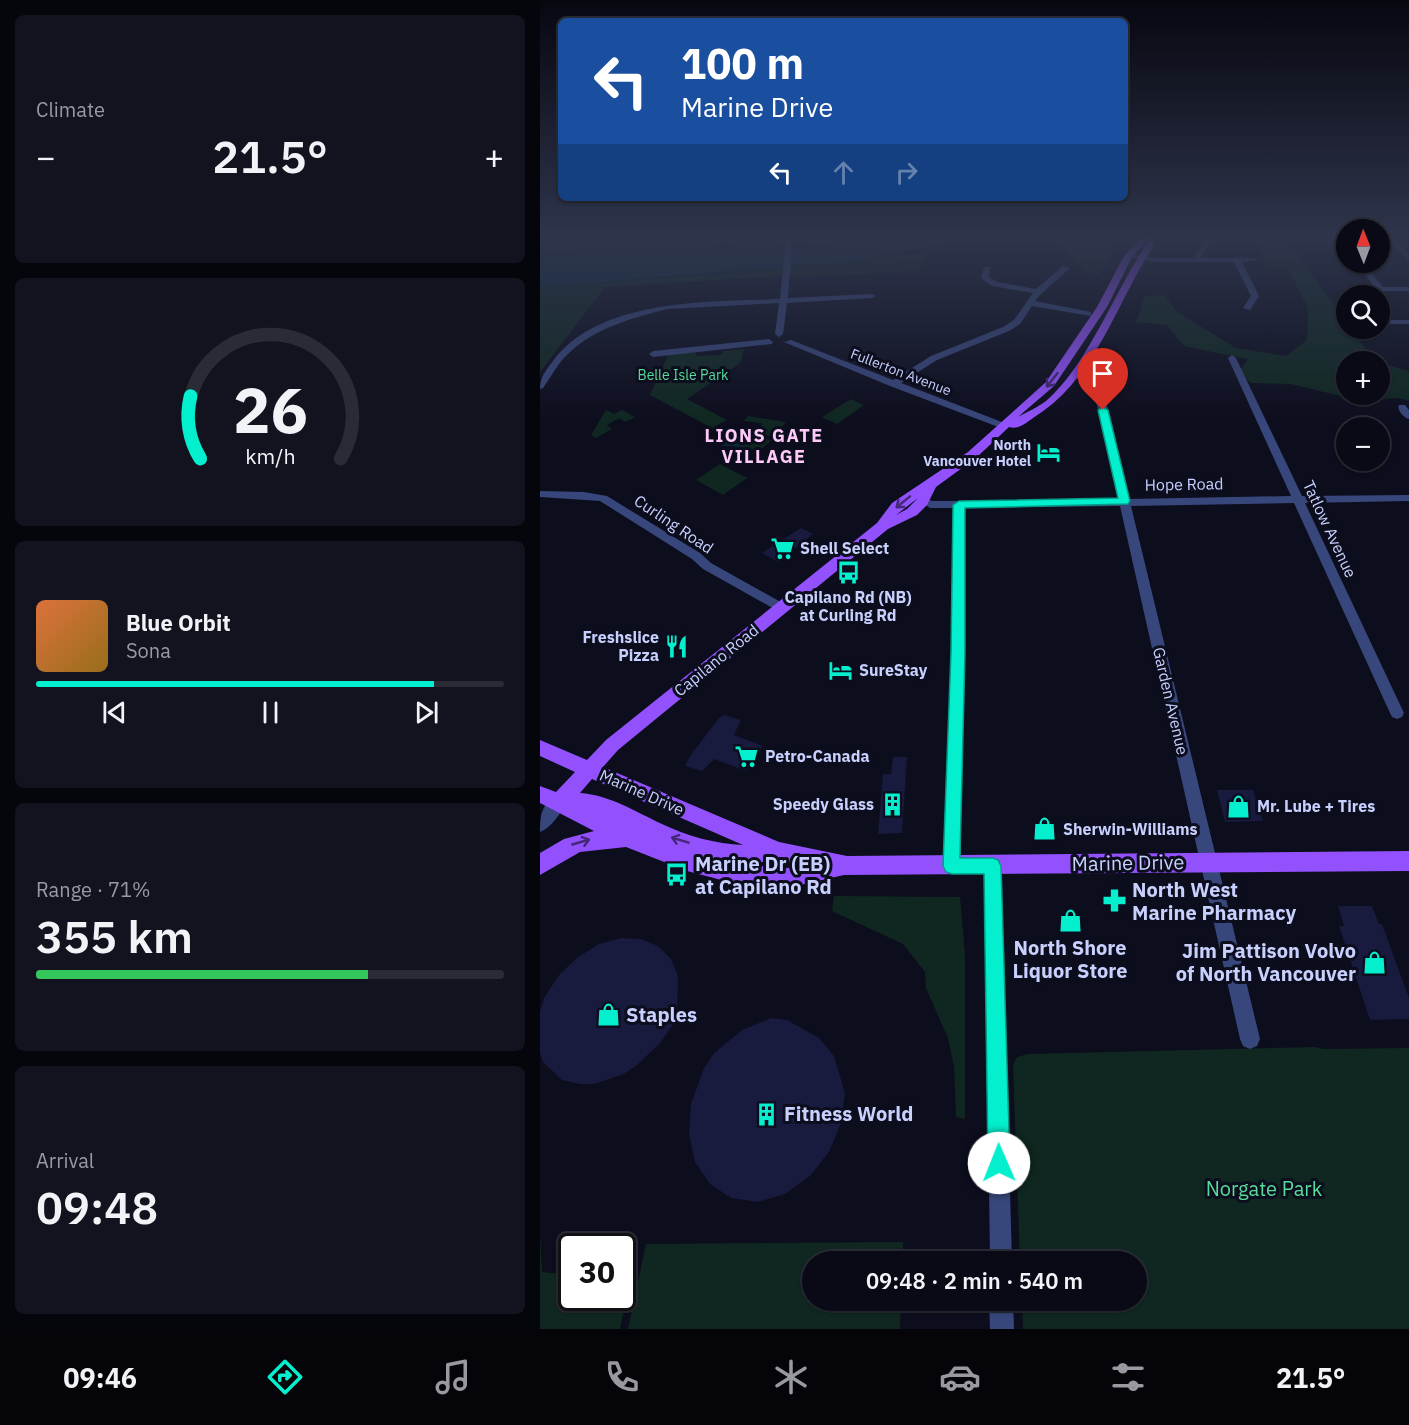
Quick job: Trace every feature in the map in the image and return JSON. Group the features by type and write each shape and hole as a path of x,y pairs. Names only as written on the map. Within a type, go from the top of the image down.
{"main road":[{"name":"Capilano Road","path":"883,526 889,513 913,493 930,486 1004,426 1050,384 1086,333 1106,300"},
{"name":"Capilano Road","path":"1004,426 1018,424 1050,403 1076,373 1117,300"},
{"path":"1076,373 1073,368 1088,339 1086,333"},
{"path":"926,501 930,486"},
{"name":"Capilano Road","path":"549,798 589,769 612,745 883,526 904,518 926,501"},
{"name":"Marine Drive","path":"540,748 778,851 847,866"},
{"path":"549,798 573,798 597,803 671,838 724,852 744,855 778,851"},
{"name":"Marine Drive","path":"549,798 627,838 687,861 726,871 783,879 847,866 1409,861"},
{"path":"540,865 560,849 584,840 627,838"}],"street":[{"path":"540,386 564,353 576,343 620,321 667,307 801,300"},
{"path":"893,384 934,358 1006,329 1017,322 1033,300"},
{"path":"1247,308 1252,300"},
{"path":"779,334 784,301"},
{"path":"1031,303 1088,314"},
{"path":"1390,322 1409,322"},
{"path":"653,354 769,342 776,345 791,339 789,335 779,334 770,337 769,342"},
{"name":"Fullerton Avenue","path":"788,342 1004,426"},
{"name":"Tatlow Avenue","path":"1232,358 1397,713"},
{"name":"Garden Avenue","path":"1076,373 1088,378 1099,392 1250,1039"},
{"path":"1402,406 1409,416"},
{"name":"Curling Road","path":"540,494 603,498 670,539 707,566 782,608"},
{"name":"Hope Road","path":"926,501 930,504 959,505 1409,498"},
{"path":"952,866 958,652 959,505"},
{"path":"540,825 549,798"},
{"path":"993,866 1000,1251"},
{"path":"1001,1311 1002,1329"}],"green space":[{"path":"540,300 595,300 540,372"},
{"path":"1144,300 1168,300 1177,312 1236,348 1286,356 1307,340 1308,308 1304,300 1330,300 1336,308 1336,339 1358,339 1367,351 1336,351 1336,395 1291,384 1251,383 1239,372 1248,359 1184,346 1167,325 1136,322"},
{"name":"Belle Isle Park","path":"744,349 740,363 687,399 727,420 712,428 650,395 669,354 696,352 696,356 721,355 724,351"},
{"path":"1390,366 1409,371 1409,401 1390,398"},
{"path":"851,399 864,405 837,424 822,417"},
{"path":"606,410 614,414 622,410 635,417 625,422 619,418 607,425 612,429 596,438 591,435"},
{"path":"748,416 786,422 775,437 764,435 761,423 744,421"},
{"path":"720,434 719,439 732,434 738,436 731,441 734,442 758,434 760,437 771,440 762,449 748,449 740,454 735,446 723,446 710,439"},
{"path":"720,464 747,478 723,495 696,480"},
{"path":"834,896 960,897 965,954 965,1119 956,1117 954,1066 948,1038 926,988 925,972 903,944 832,911"},
{"name":"Norgate Park","path":"1316,1047 1323,1049 1409,1048 1409,1329 1023,1329 1022,1311 1147,1311 1147,1251 1020,1251 1013,1065 1017,1057 1028,1054"},
{"path":"540,1234 542,1272 558,1274 558,1311 624,1311 620,1329 540,1329"},
{"path":"903,1242 903,1251 802,1251 802,1311 901,1311 900,1329 628,1329 632,1311 636,1311 636,1291 646,1244"}],"building":[{"name":"Shell Select","path":"801,528 813,534 778,562 762,553"},
{"name":"Petro-Canada","path":"724,715 741,720 734,735 763,746 746,771 714,759 702,771 685,766 719,718"},
{"name":"Speedy Glass","path":"893,757 907,757 902,833 878,834 883,774 891,774"},
{"name":"Mr. Lube + Tires","path":"1217,790 1253,790 1263,821 1225,822"},
{"name":"Jim Pattison Volvo of North Vancouver","path":"1338,906 1372,906 1379,924 1382,924 1409,998 1409,1019 1370,1020 1339,926 1344,926"},
{"name":"Staples","path":"621,938 641,939 658,946 671,959 678,976 677,1019 660,1043 624,1074 594,1084 562,1080 543,1062 540,1053 540,1011 545,996 560,974 578,957 599,944"},
{"name":"Fitness World","path":"771,1018 787,1020 819,1038 834,1056 845,1093 841,1123 829,1152 810,1176 785,1194 758,1202 731,1198 710,1184 695,1162 689,1134 691,1104 704,1068 714,1053 742,1030"}],"waterway":[{"path":"713,438 722,444 738,445 743,452"}],"place":[{"name":"North Vancouver Hotel","path":"1049,453"},
{"name":"Shell Select","path":"782,548"},
{"name":"Capilano Rd (NB) at Curling Rd","path":"848,572"},
{"name":"Freshslice Pizza","path":"677,646"},
{"name":"SureStay","path":"841,670"},
{"name":"Petro-Canada","path":"747,756"},
{"name":"Speedy Glass","path":"892,804"},
{"name":"Mr. Lube + Tires","path":"1239,806"},
{"name":"Sherwin-Williams","path":"1045,829"},
{"name":"Marine Dr (EB) at Capilano Rd","path":"677,875"},
{"name":"North West Marine Pharmacy","path":"1114,901"},
{"name":"North Shore Liquor Store","path":"1070,920"},
{"name":"Jim Pattison Volvo of North Vancouver","path":"1374,962"},
{"name":"Staples","path":"608,1015"},
{"name":"Fitness World","path":"766,1114"}],"district":[{"name":"LIONS GATE VILLAGE","path":"764,446"}],"route":[{"path":"999,1163 993,866 952,866 958,652 959,505 1124,501 1103,410"}]}
